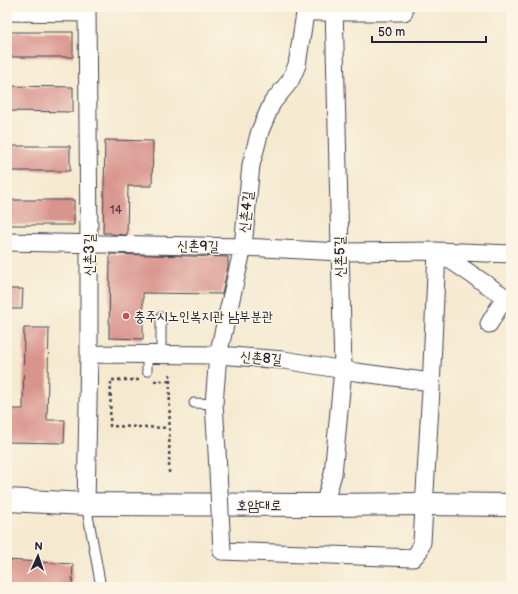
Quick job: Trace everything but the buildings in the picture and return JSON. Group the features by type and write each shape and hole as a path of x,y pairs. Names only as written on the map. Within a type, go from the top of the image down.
{"street":[{"path":"306,10 334,9 404,12"},
{"name":"신촌5길","path":"324,505 333,474 343,369 334,9"},
{"path":"7,12 87,10"},
{"name":"신촌3길","path":"86,504 89,354 87,10"},
{"name":"신촌4길","path":"306,10 297,65 290,81 272,103 260,131 251,165 242,247 218,354 214,404 222,551 413,558 419,551 422,542 424,504"},
{"name":"신촌9길","path":"7,242 242,247 340,252 437,251 511,254"},
{"path":"437,251 505,297 489,324"},
{"path":"424,504 437,251"},
{"name":"신촌8길","path":"89,354 159,358 218,354 284,360 431,382"},
{"name":"호암대로","path":"7,500 86,504 511,505"}],"lane":[{"path":"147,376 159,358 161,317"},
{"path":"194,403 214,404"},
{"path":"86,504 101,587"}],"path":[{"path":"159,358 170,381 169,473"},
{"path":"147,376 170,381"},
{"path":"140,380 111,380 110,426 169,428"}],"place":[{"name":"충주시노인복지관 남부분관","path":"126,316"}]}
